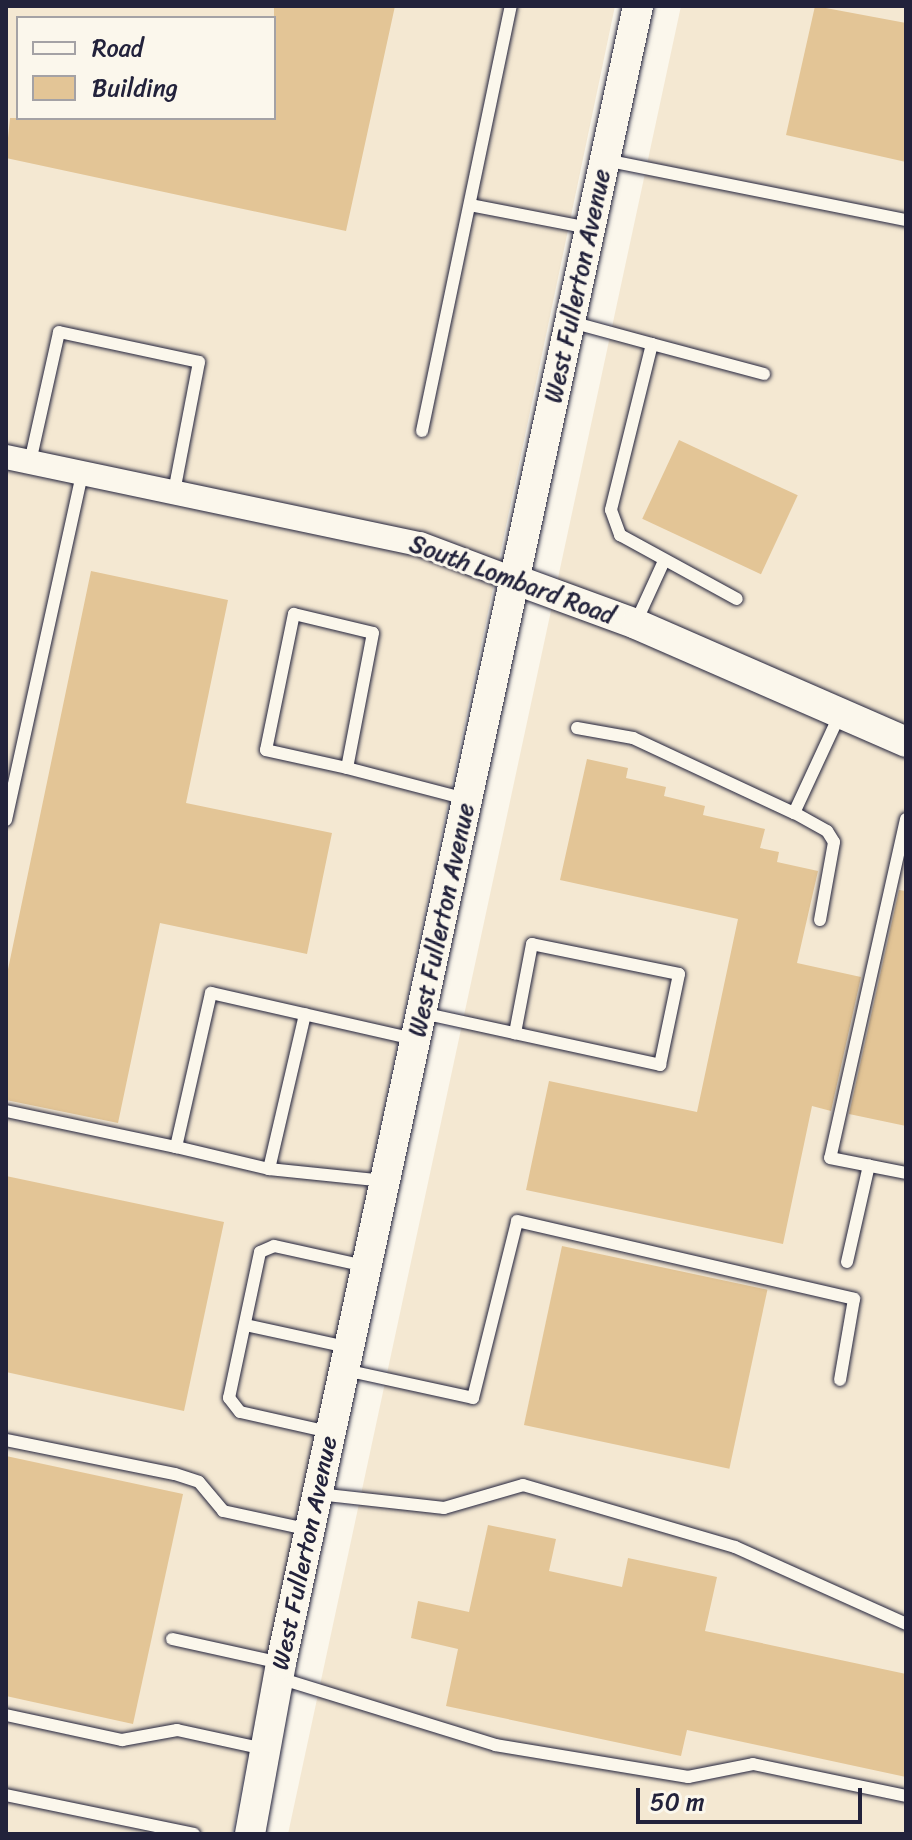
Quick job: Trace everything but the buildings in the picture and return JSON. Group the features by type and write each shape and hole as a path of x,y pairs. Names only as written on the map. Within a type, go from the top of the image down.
{"street":[{"name":"West Fullerton Avenue","path":"250,1834 280,1670 638,6"},
{"name":"South Lombard Road","path":"6,457 420,544 636,624 906,742"}],"lane":[{"path":"422,431 511,6"},
{"path":"605,160 906,220"},
{"path":"470,205 590,228"},
{"path":"571,322 764,374"},
{"path":"30,462 59,332 199,362 174,492"},
{"path":"652,344 611,510 620,535 663,563 737,599"},
{"path":"6,820 82,473"},
{"path":"636,624 663,563"},
{"path":"347,768 373,633 294,614 266,750 468,800"},
{"path":"794,813 840,714"},
{"path":"577,728 633,738 827,831 834,842 820,920"},
{"path":"906,819 830,1158 906,1173"},
{"path":"176,1147 211,993 305,1014 515,1033 660,1065 679,974 532,944 515,1033"},
{"path":"269,1169 305,1014"},
{"path":"6,1111 269,1169 386,1181"},
{"path":"847,1262 869,1165"},
{"path":"245,1325 473,1398 517,1221 854,1299 840,1380"},
{"path":"331,1433 240,1412 229,1398 260,1252 274,1246 368,1266"},
{"path":"6,1440 175,1474 199,1482 223,1511 310,1530"},
{"path":"318,1494 444,1508 523,1485 735,1547 906,1624"},
{"path":"172,1639 280,1670 495,1745 688,1777 753,1764 906,1796"},
{"path":"6,1715 122,1740 177,1730 265,1749"},
{"path":"6,1795 194,1834"}],"shaded area":[{"path":"6,6 615,6 232,1834 6,1834"},
{"path":"681,6 906,6 906,1834 288,1834"}]}
